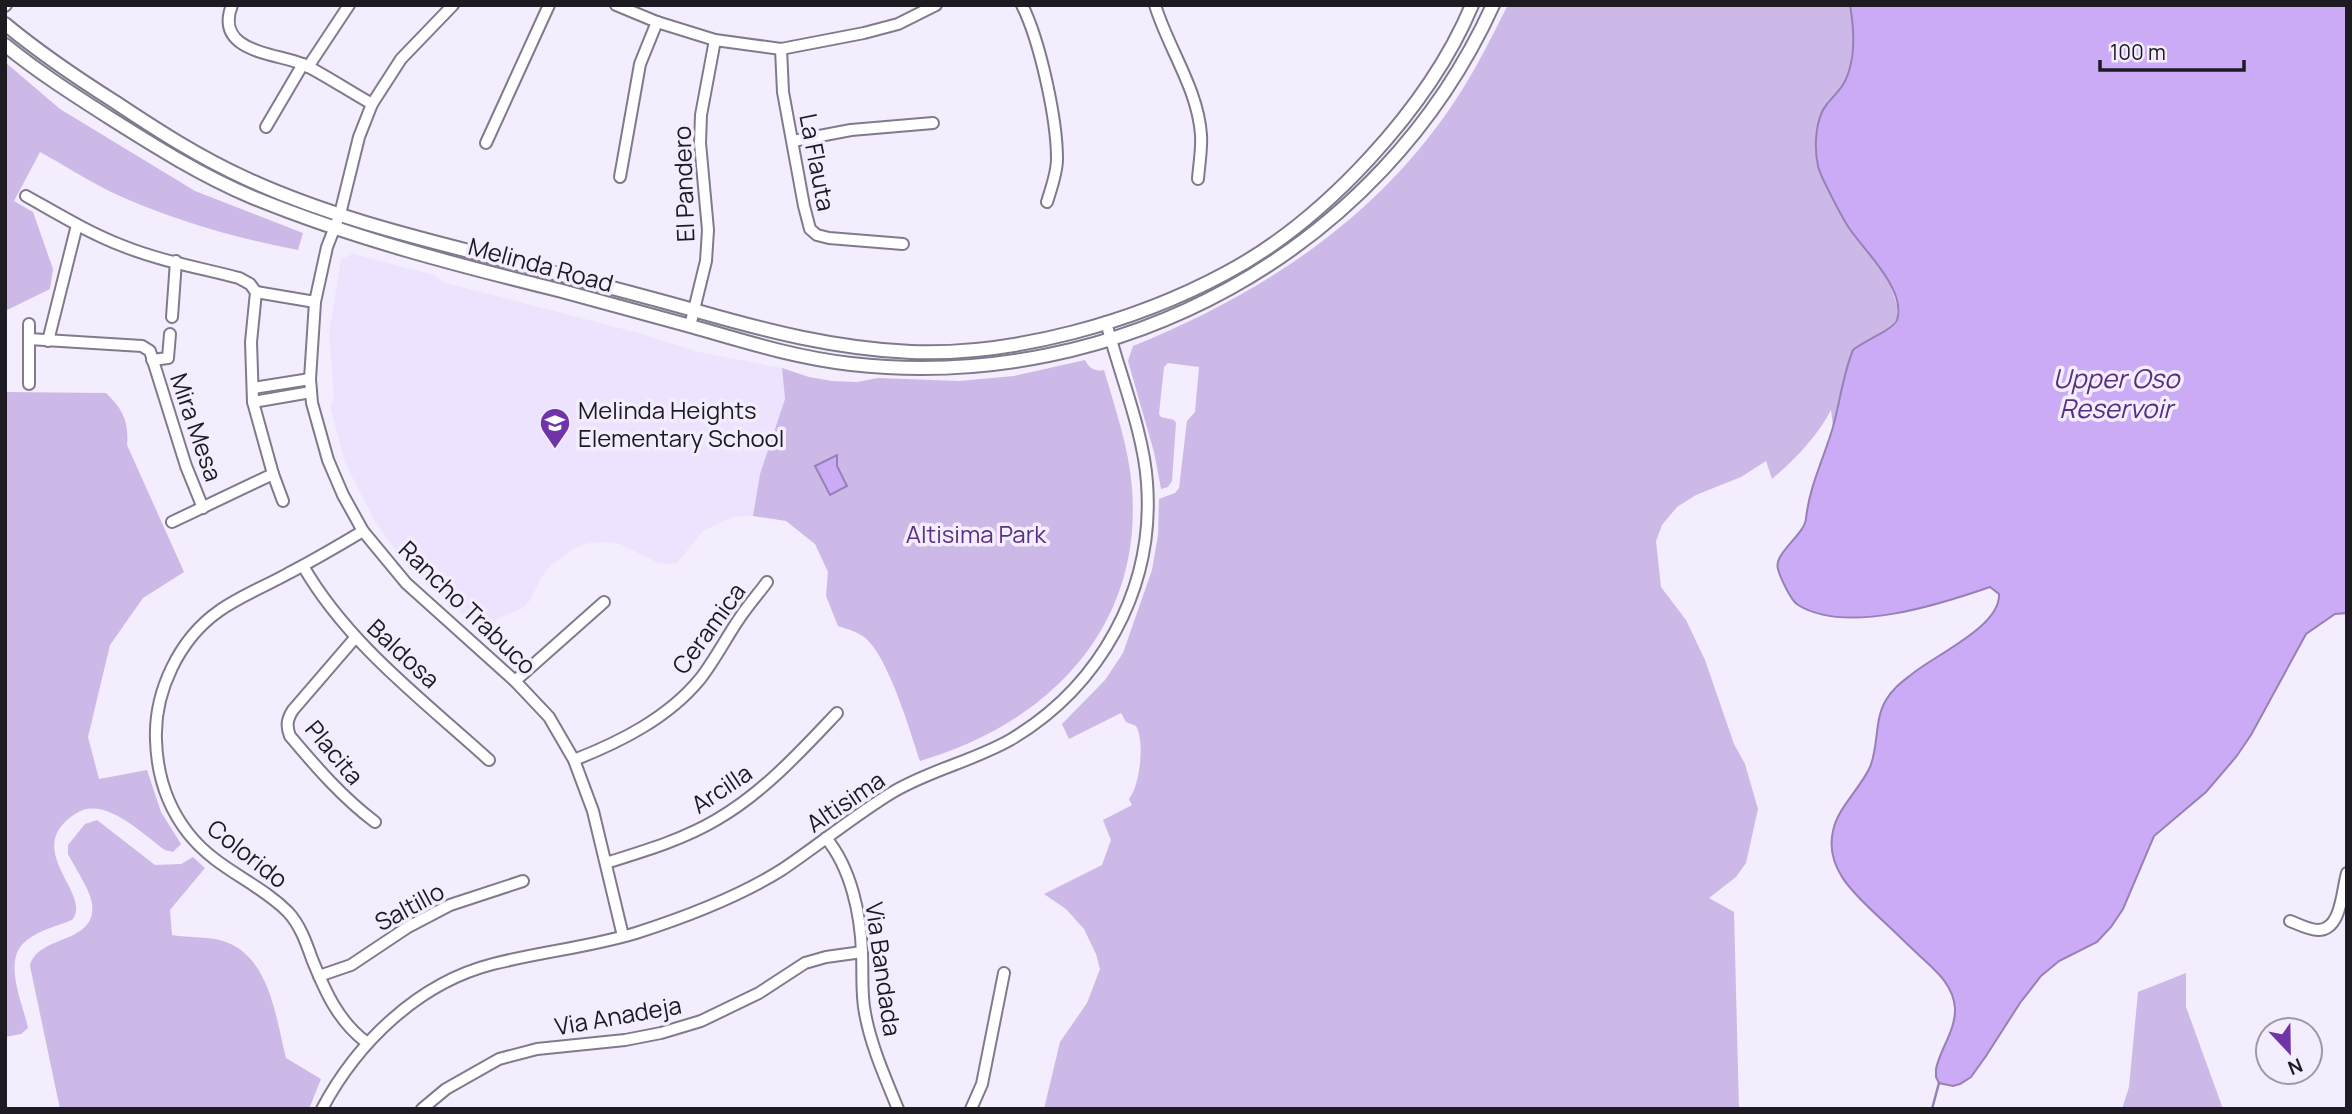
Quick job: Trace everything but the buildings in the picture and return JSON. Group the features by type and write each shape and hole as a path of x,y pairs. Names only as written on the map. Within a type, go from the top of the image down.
{"main road":[{"name":"Melinda Road","path":"5,24 56,64 206,159 263,186 340,214 793,337 912,352 942,352 1023,343 1106,323 1170,299 1226,273 1293,229 1372,156 1433,76 1472,5"},
{"name":"Melinda Road","path":"5,45 73,94 200,173 334,228 783,353 851,364 911,368 1002,364 1054,355 1111,340 1182,313 1252,277 1289,253 1348,204 1415,132 1459,70 1493,5"}],"street":[{"path":"232,5 229,14 231,29 237,39 251,50 305,66 372,104"},
{"path":"266,127 349,5"},
{"name":"Rancho Trabuco","path":"453,5 401,59 372,104 359,137 340,214 327,247 315,302 311,392 328,460 363,531 406,583 515,681 549,717 574,760 593,811 623,936"},
{"path":"486,144 549,5"},
{"path":"616,5 657,22 715,40 781,49 821,43 898,24 936,5"},
{"path":"1022,5 1033,27 1054,128 1057,161 1047,202"},
{"path":"1155,5 1162,28 1192,96 1201,135 1198,179"},
{"path":"620,177 640,64 657,22"},
{"name":"El Pandero","path":"690,326 706,261 708,230 701,124 715,40"},
{"name":"La Flauta","path":"781,49 783,92 810,229 817,235 829,238 903,244"},
{"path":"793,141 851,130 933,123"},
{"path":"26,196 77,225 132,249 239,278 250,284 256,292 251,342 253,402 283,502"},
{"path":"48,341 77,225"},
{"path":"172,317 176,261"},
{"path":"256,292 315,302"},
{"name":"Altisima","path":"322,1109 333,1088 366,1042 430,991 490,965 623,936 687,916 733,895 780,870 897,789 1007,741 1035,724 1066,699 1093,668 1125,615 1140,571 1148,516 1142,449 1106,323"},
{"path":"29,324 29,384"},
{"name":"Mira Mesa","path":"152,360 168,358 170,334"},
{"name":"Mira Mesa","path":"29,339 142,346 150,351 186,466 203,508"},
{"path":"253,388 310,379"},
{"path":"253,402 311,392"},
{"name":"Mira Mesa","path":"172,522 273,474"},
{"name":"Colorido","path":"363,531 218,612 197,630 177,658 167,678 158,705 156,743 157,763 163,787 181,822 203,851 275,900 291,915 303,934 327,996 341,1017 366,1042"},
{"name":"Baldosa","path":"303,566 330,609 355,638 489,761"},
{"name":"Ceramica","path":"574,760 626,736 659,716 683,697 701,678 743,613 767,582"},
{"path":"515,681 604,602"},
{"name":"Placita","path":"355,638 293,710 287,729 327,781 347,801 375,822"},
{"name":"Arcilla","path":"606,863 663,844 717,820 773,778 837,713"},
{"name":"Via Bandada","path":"826,838 845,871 860,923 864,1011 873,1044 898,1109"},
{"path":"2290,921 2318,930 2328,926 2334,920 2340,905 2347,873"},
{"name":"Saltillo","path":"319,976 351,965 408,927 450,905 523,881"},
{"name":"Via Anadeja","path":"422,1109 446,1089 499,1059 537,1049 625,1040 661,1033 701,1021 760,993 805,963 862,952"},
{"path":"971,1109 982,1084 1004,973"}],"shaded area":[{"name":"Melinda Heights Elementary School","path":"353,254 434,275 446,283 635,332 699,352 782,368 785,399 760,474 753,516 732,517 703,531 677,563 656,562 620,544 609,542 577,547 551,565 523,608 499,618 483,633 413,570 392,545 374,520 345,463 330,406 334,397 329,334 341,259"}],"green space":[{"path":"1508,5 1850,5 1854,32 1850,67 1845,82 1836,94 1816,153 1818,166 1847,225 1889,281 1897,305 1897,319 1853,350 1833,427 1831,410 1805,447 1772,479 1766,461 1741,477 1696,495 1677,507 1662,525 1656,541 1661,587 1686,620 1705,660 1734,744 1745,764 1758,809 1746,863 1736,877 1709,898 1734,912 1739,1109 1044,1109 1060,1042 1087,1003 1100,969 1084,929 1066,909 1044,894 1102,865 1111,840 1103,820 1132,805 1129,799 1136,784 1141,752 1136,726 1126,722 1121,713 1069,739 1062,724 1105,680 1123,653 1152,570 1158,535 1159,499 1175,493 1179,488 1187,421 1195,412 1199,367 1168,363 1164,367 1159,414 1176,423 1172,481 1168,487 1161,489 1154,452 1128,361 1133,346 1226,303 1269,278 1310,250 1386,186 1420,148 1451,107"},
{"path":"5,62 60,109 195,191 303,233 298,250 250,240 156,211 111,192 40,152 14,201 33,212 53,269 50,289 5,311"},
{"name":"Altisima Park","path":"1085,360 1093,369 1104,370 1128,458 1132,488 1131,539 1121,585 1103,627 1078,664 1046,696 1008,723 966,744 920,761 890,676 873,646 864,637 838,626 826,596 828,572 815,544 786,521 753,516 760,474 785,399 782,368 832,381 857,382 878,378 959,381 1014,376"},
{"path":"5,392 106,393 112,399 124,416 127,445 184,572 143,598 110,645 88,737 99,779 147,770 161,812 181,844 173,852 165,850 122,818 98,809 86,809 75,814 60,828 54,842 56,857 76,909 72,920 37,933 19,948 15,958 16,982 28,1028 21,1034 5,1037"},
{"path":"97,820 155,865 181,864 193,857 205,868 170,910 172,935 226,942 253,961 269,991 286,1058 321,1079 309,1109 60,1109 30,966 35,956 43,949 76,933 91,917 91,899 68,854 68,845 85,824"},
{"path":"2186,973 2186,1007 2223,1109 2122,1109 2129,1087 2138,992"}],"water":[{"name":"Upper Oso Reservoir","path":"1850,5 2347,5 2347,613 2335,614 2306,634 2251,735 2236,757 2206,792 2154,836 2123,909 2111,927 2097,942 2059,961 2041,976 1971,1077 1953,1086 1939,1083 1936,1077 1938,1062 1955,1016 1951,992 1938,974 1845,882 1833,858 1833,831 1839,814 1870,767 1882,708 1888,696 1922,666 1978,628 1997,606 1999,594 1990,587 1894,614 1842,617 1818,614 1795,603 1778,569 1780,557 1804,525 1810,495 1833,427 1853,350 1890,328 1897,320 1896,296 1890,283 1846,223 1818,166 1816,134 1820,117 1844,83 1851,66 1854,40"},
{"path":"837,455 837,466 847,486 830,495 815,466"}],"waterway":[{"path":"1932,1109 1939,1083"}],"place":[{"name":"Melinda Heights Elementary School","path":"555,450"}]}
